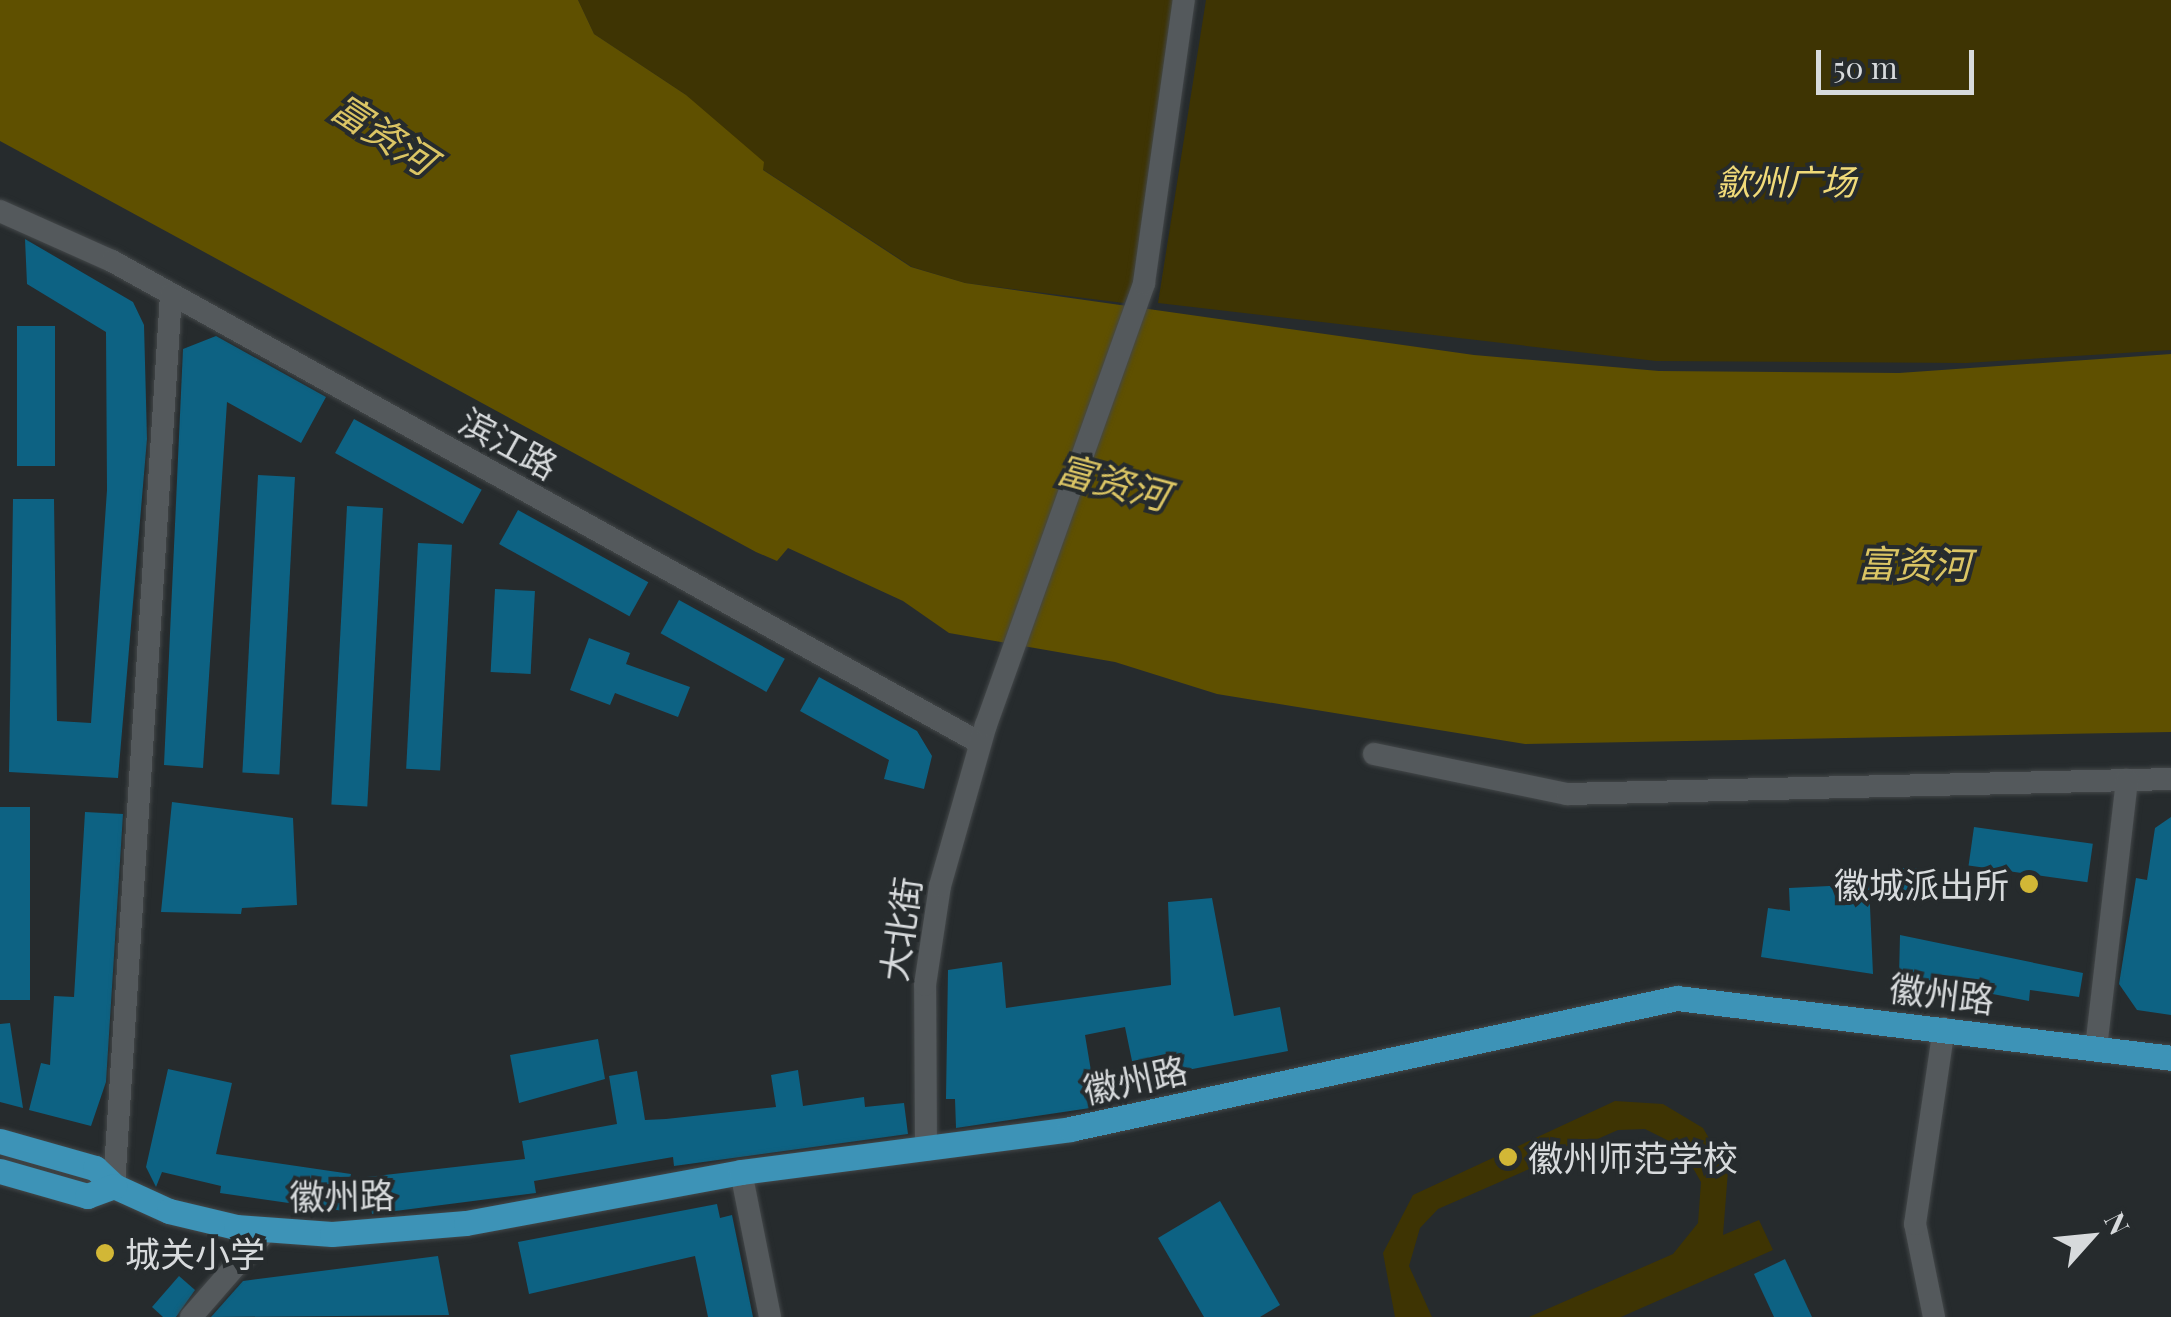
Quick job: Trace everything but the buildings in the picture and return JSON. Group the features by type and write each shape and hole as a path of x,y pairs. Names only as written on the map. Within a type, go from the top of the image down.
{"main road":[{"name":"徽州路","path":"0,1141 95,1168 114,1186 186,1215 267,1230 418,1229 741,1172 1070,1128 1654,1001 1717,998 2171,1058"},
{"name":"徽州路","path":"0,1171 87,1196 114,1186"}],"street":[{"name":"大北街","path":"926,1150 932,926 983,734 1144,283 1184,0"},
{"name":"滨江路","path":"0,210 172,295 983,734"},
{"path":"114,1186 172,295"},
{"path":"1374,754 1568,794 2171,778"},
{"path":"2096,1048 2127,780"},
{"path":"1934,1317 1915,1224 1944,1028"},
{"path":"741,1172 770,1317"},
{"path":"191,1317 267,1230"}],"green space":[{"path":"578,0 1175,0 1135,281 1124,303 965,283 912,267 762,169 686,95 594,34"},
{"name":"歙州广场","path":"1206,0 2171,0 2171,350 1966,363 1656,361 1158,303"},
{"path":"1615,1101 1663,1104 1703,1128 1728,1171 1723,1235 1759,1220 1773,1250 1621,1317 1529,1317 1673,1254 1698,1223 1701,1182 1681,1147 1645,1129 1618,1130 1438,1209 1420,1228 1409,1266 1432,1317 1395,1317 1383,1253 1413,1195"}],"water":[{"name":"富资河","path":"0,0 578,0 594,34 686,95 764,162 763,170 911,267 965,283 1474,355 1659,371 1899,373 2171,354 2171,732 1525,744 1217,694 1115,662 949,633 903,601 788,548 777,561 756,552 0,141"}],"place":[{"name":"徽城派出所","path":"2029,884"},
{"name":"徽州师范学校","path":"1508,1157"},
{"name":"城关小学","path":"105,1253"}]}
